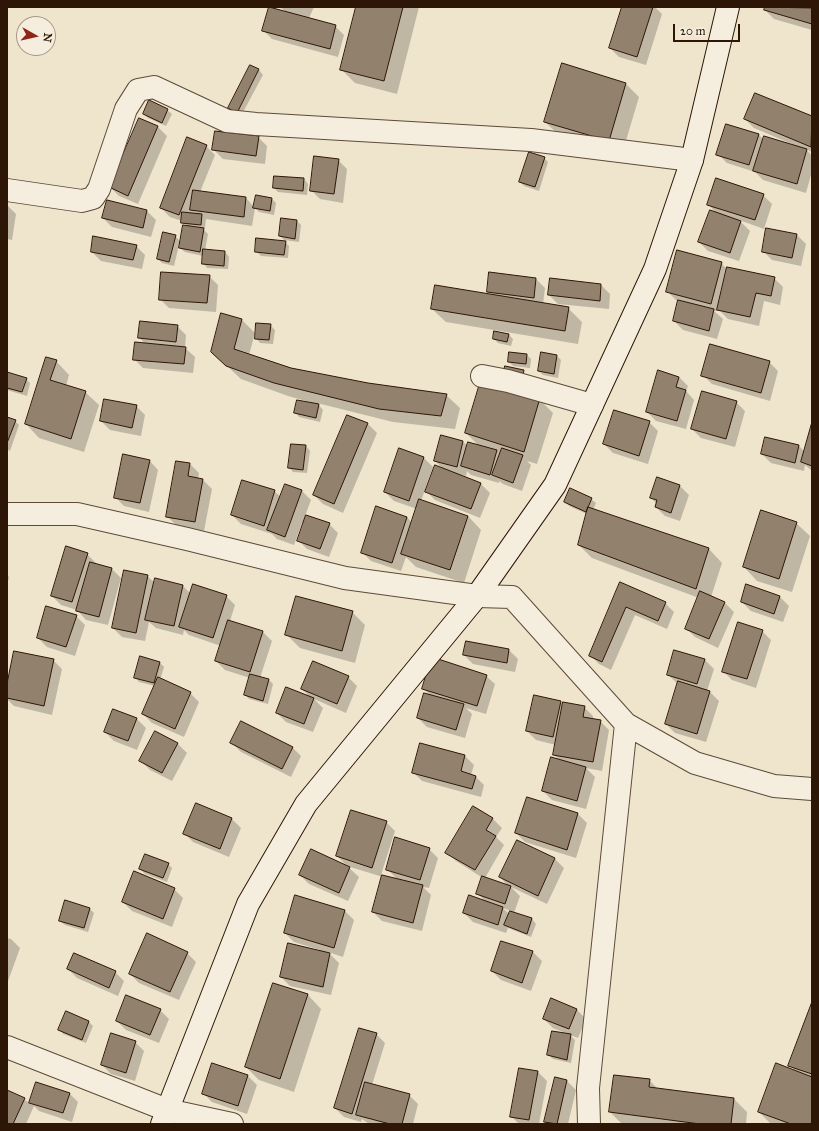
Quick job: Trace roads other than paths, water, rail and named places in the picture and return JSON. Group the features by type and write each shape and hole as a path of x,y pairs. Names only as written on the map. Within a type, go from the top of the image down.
{"street":[{"path":"164,1117 248,904 306,804 477,596 555,485 655,269 692,160 728,7"},
{"path":"7,190 82,201 93,198 99,189 126,109 138,90 154,87 227,121 531,140 692,160"},
{"path":"482,376 508,381 592,405"},
{"path":"7,514 77,514 187,539 345,578 477,596 512,597 626,724 695,763 774,786 812,789"},
{"path":"589,1124 588,1088 626,724"},
{"path":"7,1047 164,1117 232,1124"}]}
